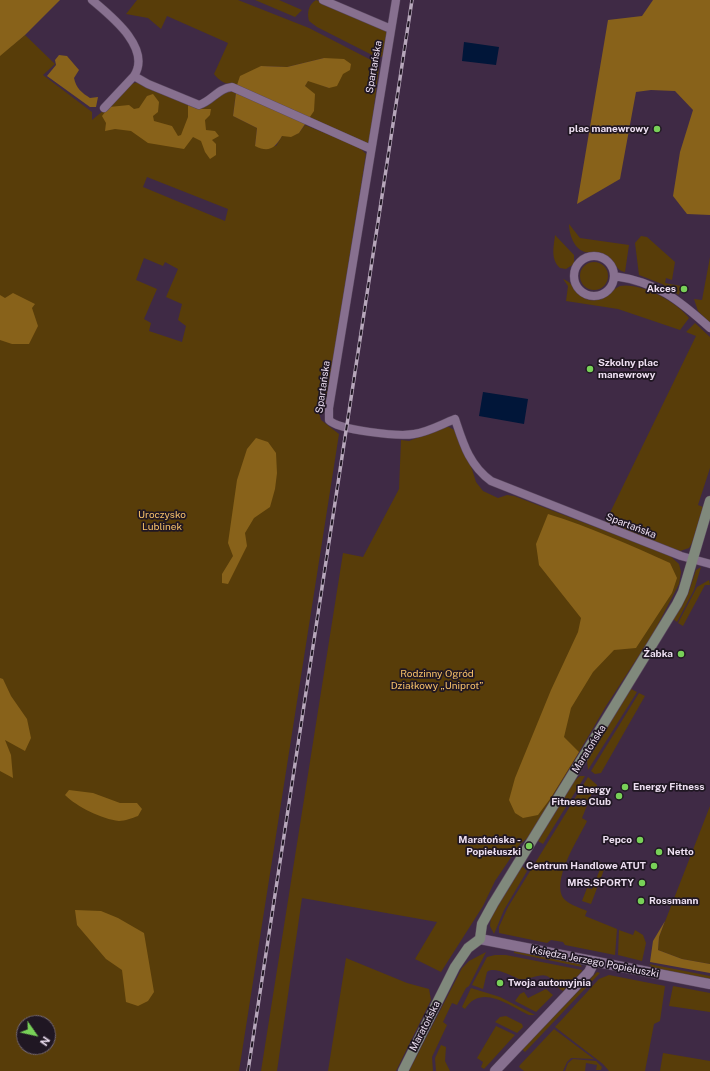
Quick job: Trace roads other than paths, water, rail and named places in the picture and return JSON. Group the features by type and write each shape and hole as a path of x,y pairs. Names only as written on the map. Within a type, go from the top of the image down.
{"main road":[{"name":"Maratońska","path":"403,1071 455,967 468,948 480,939 482,924 493,904 677,604 683,592 710,501"}],"street":[{"path":"92,0 116,21 136,46 140,61 134,76 104,108"},
{"path":"323,0 392,29"},
{"name":"Spartańska","path":"396,0 328,411 330,421 336,425 351,428 407,435 418,434 455,419 470,458 480,472 491,481 533,499 692,559"},
{"path":"134,76 148,84 199,105 205,103 222,90 232,87 371,149"},
{"path":"592,257 605,260 610,265 614,276 609,289 599,296 592,296 581,292 575,281 574,275 580,262 592,257"},
{"path":"614,276 636,280 659,288 678,300 710,328"},
{"path":"692,559 710,564"},
{"name":"Księdza Jerzego Popiełuszki","path":"480,939 710,984"},
{"path":"495,1071 587,974 594,962"}],"water":[{"path":"464,42 499,47 496,65 462,61"},
{"path":"483,392 528,399 524,424 479,416"}],"railway":[{"path":"248,1071 412,0"}],"place":[{"name":"plac manewrowy","path":"657,129"},
{"name":"Akces","path":"684,289"},
{"name":"Szkolny plac manewrowy","path":"590,369"},
{"name":"Żabka","path":"681,654"},
{"name":"Energy Fitness","path":"625,787"},
{"name":"Energy Fitness Club","path":"619,796"},
{"name":"Pepco","path":"640,840"},
{"name":"Maratońska - Popiełuszki","path":"529,846"},
{"name":"Netto","path":"659,852"},
{"name":"Centrum Handlowe ATUT","path":"654,866"},
{"name":"MRS.SPORTY","path":"642,883"},
{"name":"Rossmann","path":"641,901"},
{"name":"Twoja automyjnia","path":"500,983"}],"park label":[{"name":"Uroczysko Lublinek","path":"162,520"},
{"name":"Rodzinny Ogród Działkowy „Uniprot”","path":"437,680"}]}
